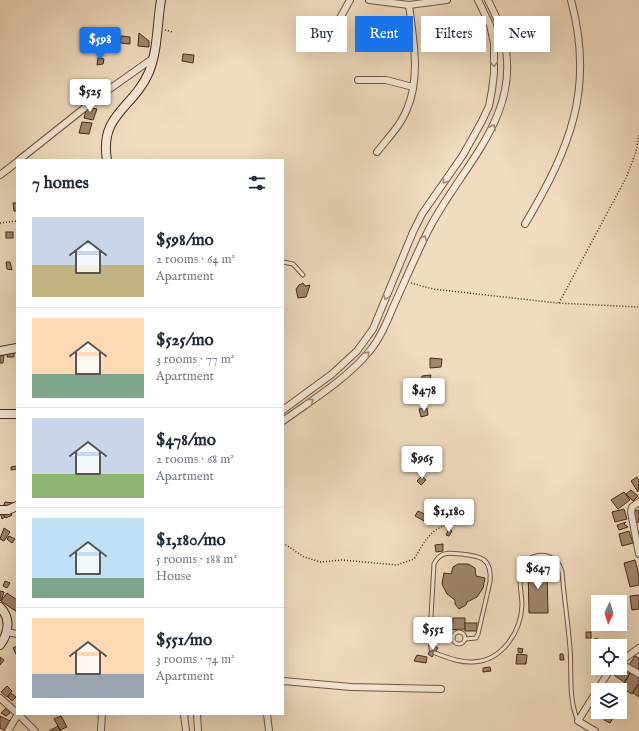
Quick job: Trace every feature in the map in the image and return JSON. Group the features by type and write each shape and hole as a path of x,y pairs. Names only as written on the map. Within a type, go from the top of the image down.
{"main road":[{"path":"107,159 106,143 108,129 143,83 152,59 161,0"},
{"path":"0,351 16,348"},
{"path":"0,414 16,414"},
{"path":"0,510 8,510 16,506"},
{"path":"0,607 8,620 7,632 0,645"}],"street":[{"path":"341,16 350,0"},
{"path":"369,0 409,5 447,0"},
{"path":"284,409 332,374 356,351 373,329 422,214 463,155 489,106 494,73 494,43 490,25 478,0"},
{"path":"284,420 360,362 377,341 430,227 484,144 495,124 506,88 506,56 503,37 488,0"},
{"path":"525,224 566,146 575,112 581,55 578,28 571,0"},
{"path":"377,152 405,114 413,87 415,55 409,5"},
{"path":"21,159 97,98 152,59"},
{"path":"358,80 386,80 413,87"},
{"path":"0,175 16,163"},
{"path":"394,278 406,281"},
{"path":"332,374 338,380"},
{"path":"639,502 631,509 639,554"},
{"path":"7,632 16,634"},
{"path":"627,657 639,648"},
{"path":"627,666 639,674"},
{"path":"595,731 578,721 608,675"},
{"path":"284,681 351,687 441,689"},
{"path":"0,698 16,712"},
{"path":"8,731 17,715"},
{"path":"19,715 35,731"},
{"path":"101,731 102,715"},
{"path":"184,715 186,731"},
{"path":"196,715 198,731"},
{"path":"267,715 269,731"}],"lane":[{"path":"284,262 293,264 303,275"},
{"path":"431,649 430,634 432,576 437,558 447,553 477,555 484,560 491,573 478,634 476,638 465,639 463,643 458,644 453,642 452,637"},
{"path":"435,653 473,662 493,657 503,650 519,622 522,605 522,567 526,562 540,556 548,555 559,562 562,572 570,651 573,708 578,721"},
{"path":"452,637 455,633 460,631 464,634 465,639"},
{"path":"430,634 452,637"}],"path":[{"path":"559,303 626,178 636,152 639,134"},
{"path":"0,223 16,221"},
{"path":"406,281 433,289 559,303 639,307"},
{"path":"284,544 304,557 321,562 342,560 397,565 414,559 429,534 437,528 448,524"}],"building":[{"path":"139,33 149,41 149,47 138,46"},
{"path":"121,36 130,37 130,44 120,43"},
{"path":"183,54 194,55 193,63 182,61"},
{"path":"98,58 104,59 103,64 97,65"},
{"path":"87,107 97,109 93,120 84,118"},
{"path":"82,122 92,123 89,134 79,133"},
{"path":"13,203 16,203 16,211 14,211"},
{"path":"6,232 13,232 13,238 6,238"},
{"path":"6,262 10,262 12,270 7,269"},
{"path":"303,283 305,286 310,285 306,297 298,298 296,289"},
{"path":"8,351 14,352 14,357 7,357"},
{"path":"0,355 4,355 3,363 0,363"},
{"path":"430,358 442,359 441,367 430,368"},
{"path":"431,375 429,384 421,383 422,376"},
{"path":"427,408 428,415 421,417 419,409"},
{"path":"16,466 16,469 11,470 11,467"},
{"path":"422,476 426,480 421,485 417,481"},
{"path":"637,477 639,480 638,492 631,481"},
{"path":"631,490 638,496 633,501 626,494"},
{"path":"624,492 630,500 618,509 611,500"},
{"path":"5,502 14,503 15,506 2,510"},
{"path":"624,509 627,519 615,522 612,512"},
{"path":"639,510 639,522 635,523 633,511"},
{"path":"5,511 3,514 5,517 2,519 0,512"},
{"path":"10,511 12,515 6,518 3,514"},
{"path":"418,511 433,518 430,524 415,516"},
{"path":"438,516 445,516 445,524 438,524"},
{"path":"626,522 624,524 628,527 619,530 617,525"},
{"path":"4,528 10,532 4,541 0,539"},
{"path":"449,529 452,531 449,536 446,535"},
{"path":"629,531 633,543 622,546 619,534"},
{"path":"9,536 15,539 12,543 7,539"},
{"path":"443,544 443,551 436,552 435,545"},
{"path":"635,560 639,575 639,585 630,587 624,563"},
{"path":"458,564 468,564 475,568 476,576 485,578 483,588 477,597 467,602 466,605 459,609 455,604 455,600 447,594 442,584 444,573 451,574 453,567"},
{"path":"528,568 547,568 548,613 529,613"},
{"path":"5,581 10,583 7,588 3,586"},
{"path":"0,591 4,592 1,601 0,600"},
{"path":"7,593 16,599 16,611 1,601"},
{"path":"639,595 639,609 632,610 630,596"},
{"path":"453,618 465,618 465,629 444,630 444,621 453,622"},
{"path":"465,623 477,623 477,631 465,631"},
{"path":"586,632 591,632 591,638 586,638"},
{"path":"433,645 438,648 432,657 428,654"},
{"path":"16,646 16,654 13,648"},
{"path":"518,648 523,649 522,653 518,652"},
{"path":"517,654 527,655 526,664 516,664"},
{"path":"560,654 563,654 564,660 560,660"},
{"path":"417,655 427,657 426,663 414,661"},
{"path":"635,656 639,658 639,671 629,665"},
{"path":"0,657 4,660 0,665"},
{"path":"490,667 491,671 483,672 483,668"},
{"path":"627,672 630,674 624,682 614,675 627,675"},
{"path":"630,673 639,678 639,682 632,694 627,691 627,683 625,683"},
{"path":"639,684 639,697 633,693"},
{"path":"7,686 12,691 7,697 1,692"},
{"path":"11,693 16,697 12,701 8,697"},
{"path":"6,708 10,713 6,716 1,713"},
{"path":"0,716 10,721 4,730 0,728"},
{"path":"61,716 67,727 60,730 54,719"},
{"path":"604,719 612,719 610,723"},
{"path":"58,726 60,731 49,731"}]}
